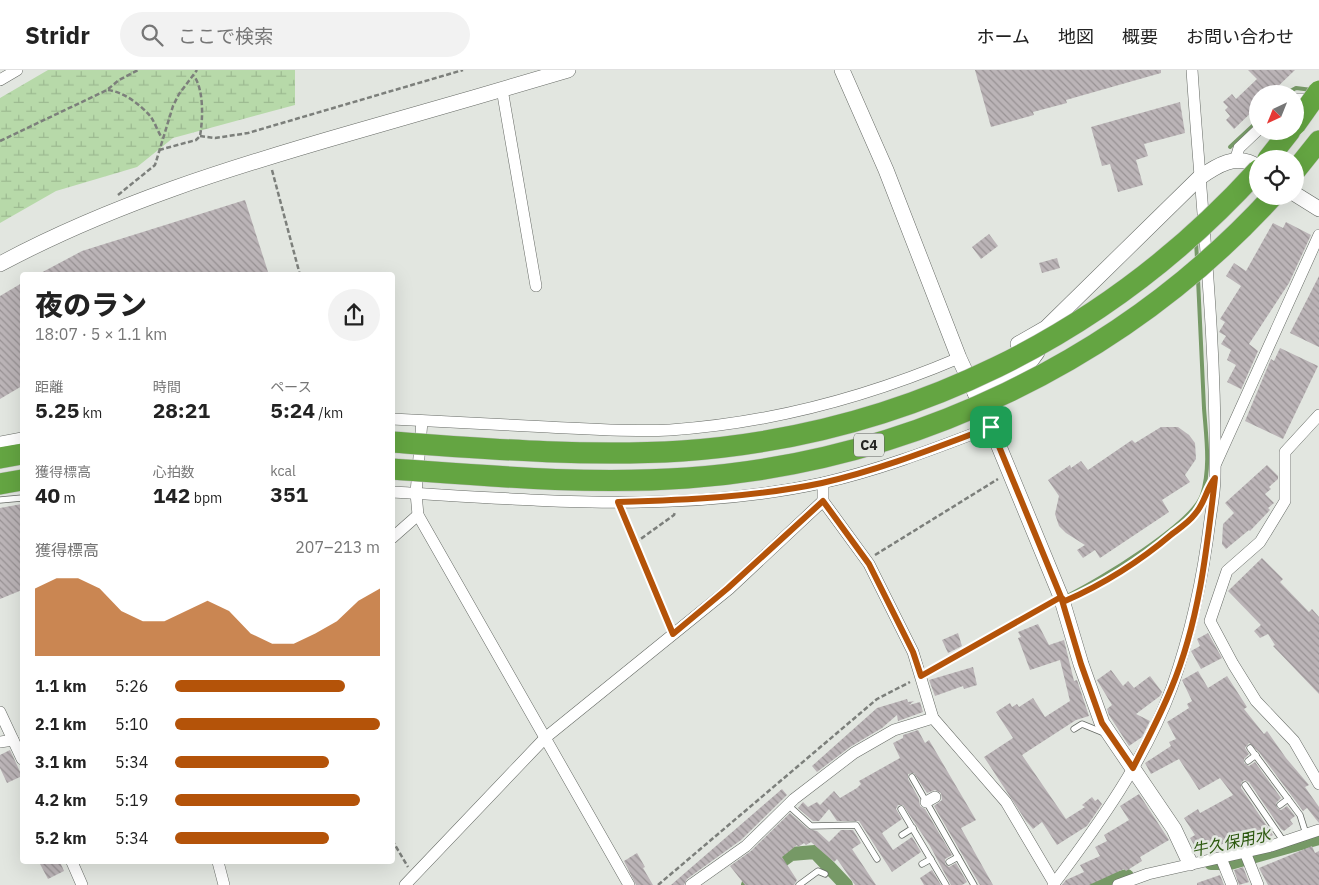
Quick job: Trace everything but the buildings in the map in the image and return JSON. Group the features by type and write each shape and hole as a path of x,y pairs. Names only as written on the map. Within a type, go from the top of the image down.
{"highway":[{"path":"1304,112 1319,91"},
{"path":"1275,150 1283,140"},
{"path":"1304,160 1319,141"},
{"name":"C4","path":"395,442 578,453 682,450 767,441 804,434 885,412 999,367 1050,340 1099,309 1140,280 1185,242 1227,204 1249,179"},
{"name":"C4","path":"395,469 566,480 677,479 772,468 812,460 895,438 971,410 1064,363 1117,330 1157,302 1202,266 1265,205"},
{"path":"0,458 20,454"},
{"path":"0,484 20,480"}],"street":[{"path":"0,80 17,70"},
{"path":"0,264 79,224 197,179 268,156 568,70"},
{"path":"842,70 886,170 959,358 991,427 1061,597 1081,664 1102,723 1174,829 1190,863"},
{"path":"823,483 823,501 866,560 913,652 933,718 1006,802 1054,884 1102,818 1133,768 1171,688 1193,619 1208,540 1215,478 1213,343 1192,70"},
{"path":"502,90 536,286"},
{"path":"1304,99 1319,106"},
{"path":"1236,161 1239,148 1249,139"},
{"path":"967,373 1046,328 1199,178 1220,163 1236,161 1249,163"},
{"path":"1304,200 1319,209"},
{"path":"1215,466 1319,235"},
{"path":"975,393 1010,376 1036,356 1046,328"},
{"path":"395,419 586,430 669,430 739,422 830,405 902,382 959,358"},
{"path":"1319,415 1285,452 1285,501 1260,542 1227,571 1210,621 1256,701 1294,741 1319,784"},
{"path":"422,420 416,493 418,515 629,885"},
{"path":"395,492 494,499 618,502 718,498 823,483 891,464 991,427"},
{"path":"0,442 20,438"},
{"path":"405,885 544,738 728,588 823,501"},
{"path":"395,535 418,515"},
{"path":"0,712 20,755"},
{"path":"692,885 746,846 788,805 872,742 894,730 933,718"},
{"path":"0,742 13,740"},
{"path":"1126,884 1148,874 1190,863 1247,857 1319,830"},
{"path":"1247,857 1258,885"},
{"path":"1222,861 1232,885"},
{"path":"73,864 82,885"},
{"path":"219,864 224,885"}],"lane":[{"path":"0,500 20,498"},
{"path":"1074,729 1082,724 1110,735"},
{"path":"1250,748 1300,815 1306,834"},
{"path":"1248,761 1256,755"},
{"path":"912,777 930,799 974,885"},
{"path":"1245,785 1284,842"},
{"path":"1280,805 1288,798"},
{"path":"788,805 811,826 856,825 876,859"},
{"path":"901,809 946,885"},
{"path":"830,825 830,833"},
{"path":"902,835 913,828"},
{"path":"863,852 870,848"},
{"path":"949,862 958,857"},
{"path":"922,864 931,859"},
{"path":"799,885 818,871 825,874"}],"path":[{"path":"0,141 107,90 119,80 138,70"},
{"path":"118,210 115,199 119,193 132,185 155,165 166,122 179,94 197,70"},
{"path":"200,136 215,138 248,133 463,70"},
{"path":"159,150 196,140 200,136 202,124 198,82 194,76"},
{"path":"107,90 123,94 141,107 152,118 162,138"},
{"path":"268,156 299,272"},
{"path":"866,560 1009,471"},
{"path":"635,543 674,516 677,500"},
{"path":"618,502 673,634"},
{"path":"658,885 877,699 1061,597 1065,601 1104,583 1155,548 1195,515 1204,502"},
{"path":"395,845 414,877"}],"green space":[{"path":"48,70 295,70 295,105 173,138 137,167 56,191 0,223 0,98"}],"waterway":[{"path":"1304,89 1312,90"},
{"path":"1230,147 1249,129"},
{"path":"1196,241 1197,259"},
{"path":"1069,595 1101,578 1163,536 1195,507 1202,495 1205,485 1207,452 1198,279"},
{"name":"牛久保用水","path":"1211,863 1230,863 1319,838"},
{"name":"牛久保用水","path":"748,885 791,854 815,852 846,885"},
{"name":"牛久保用水","path":"1095,885 1127,876"}],"route":[{"path":"991,427 891,464 823,483 718,498 618,502 673,634 728,588 823,501 869,564 913,652 921,676 1061,597 1081,664 1102,723 1133,768 1171,688 1193,619 1208,540 1215,478 1208,486 1204,502 1195,515 1155,548 1104,583 1065,601 1061,597 991,427"}]}
